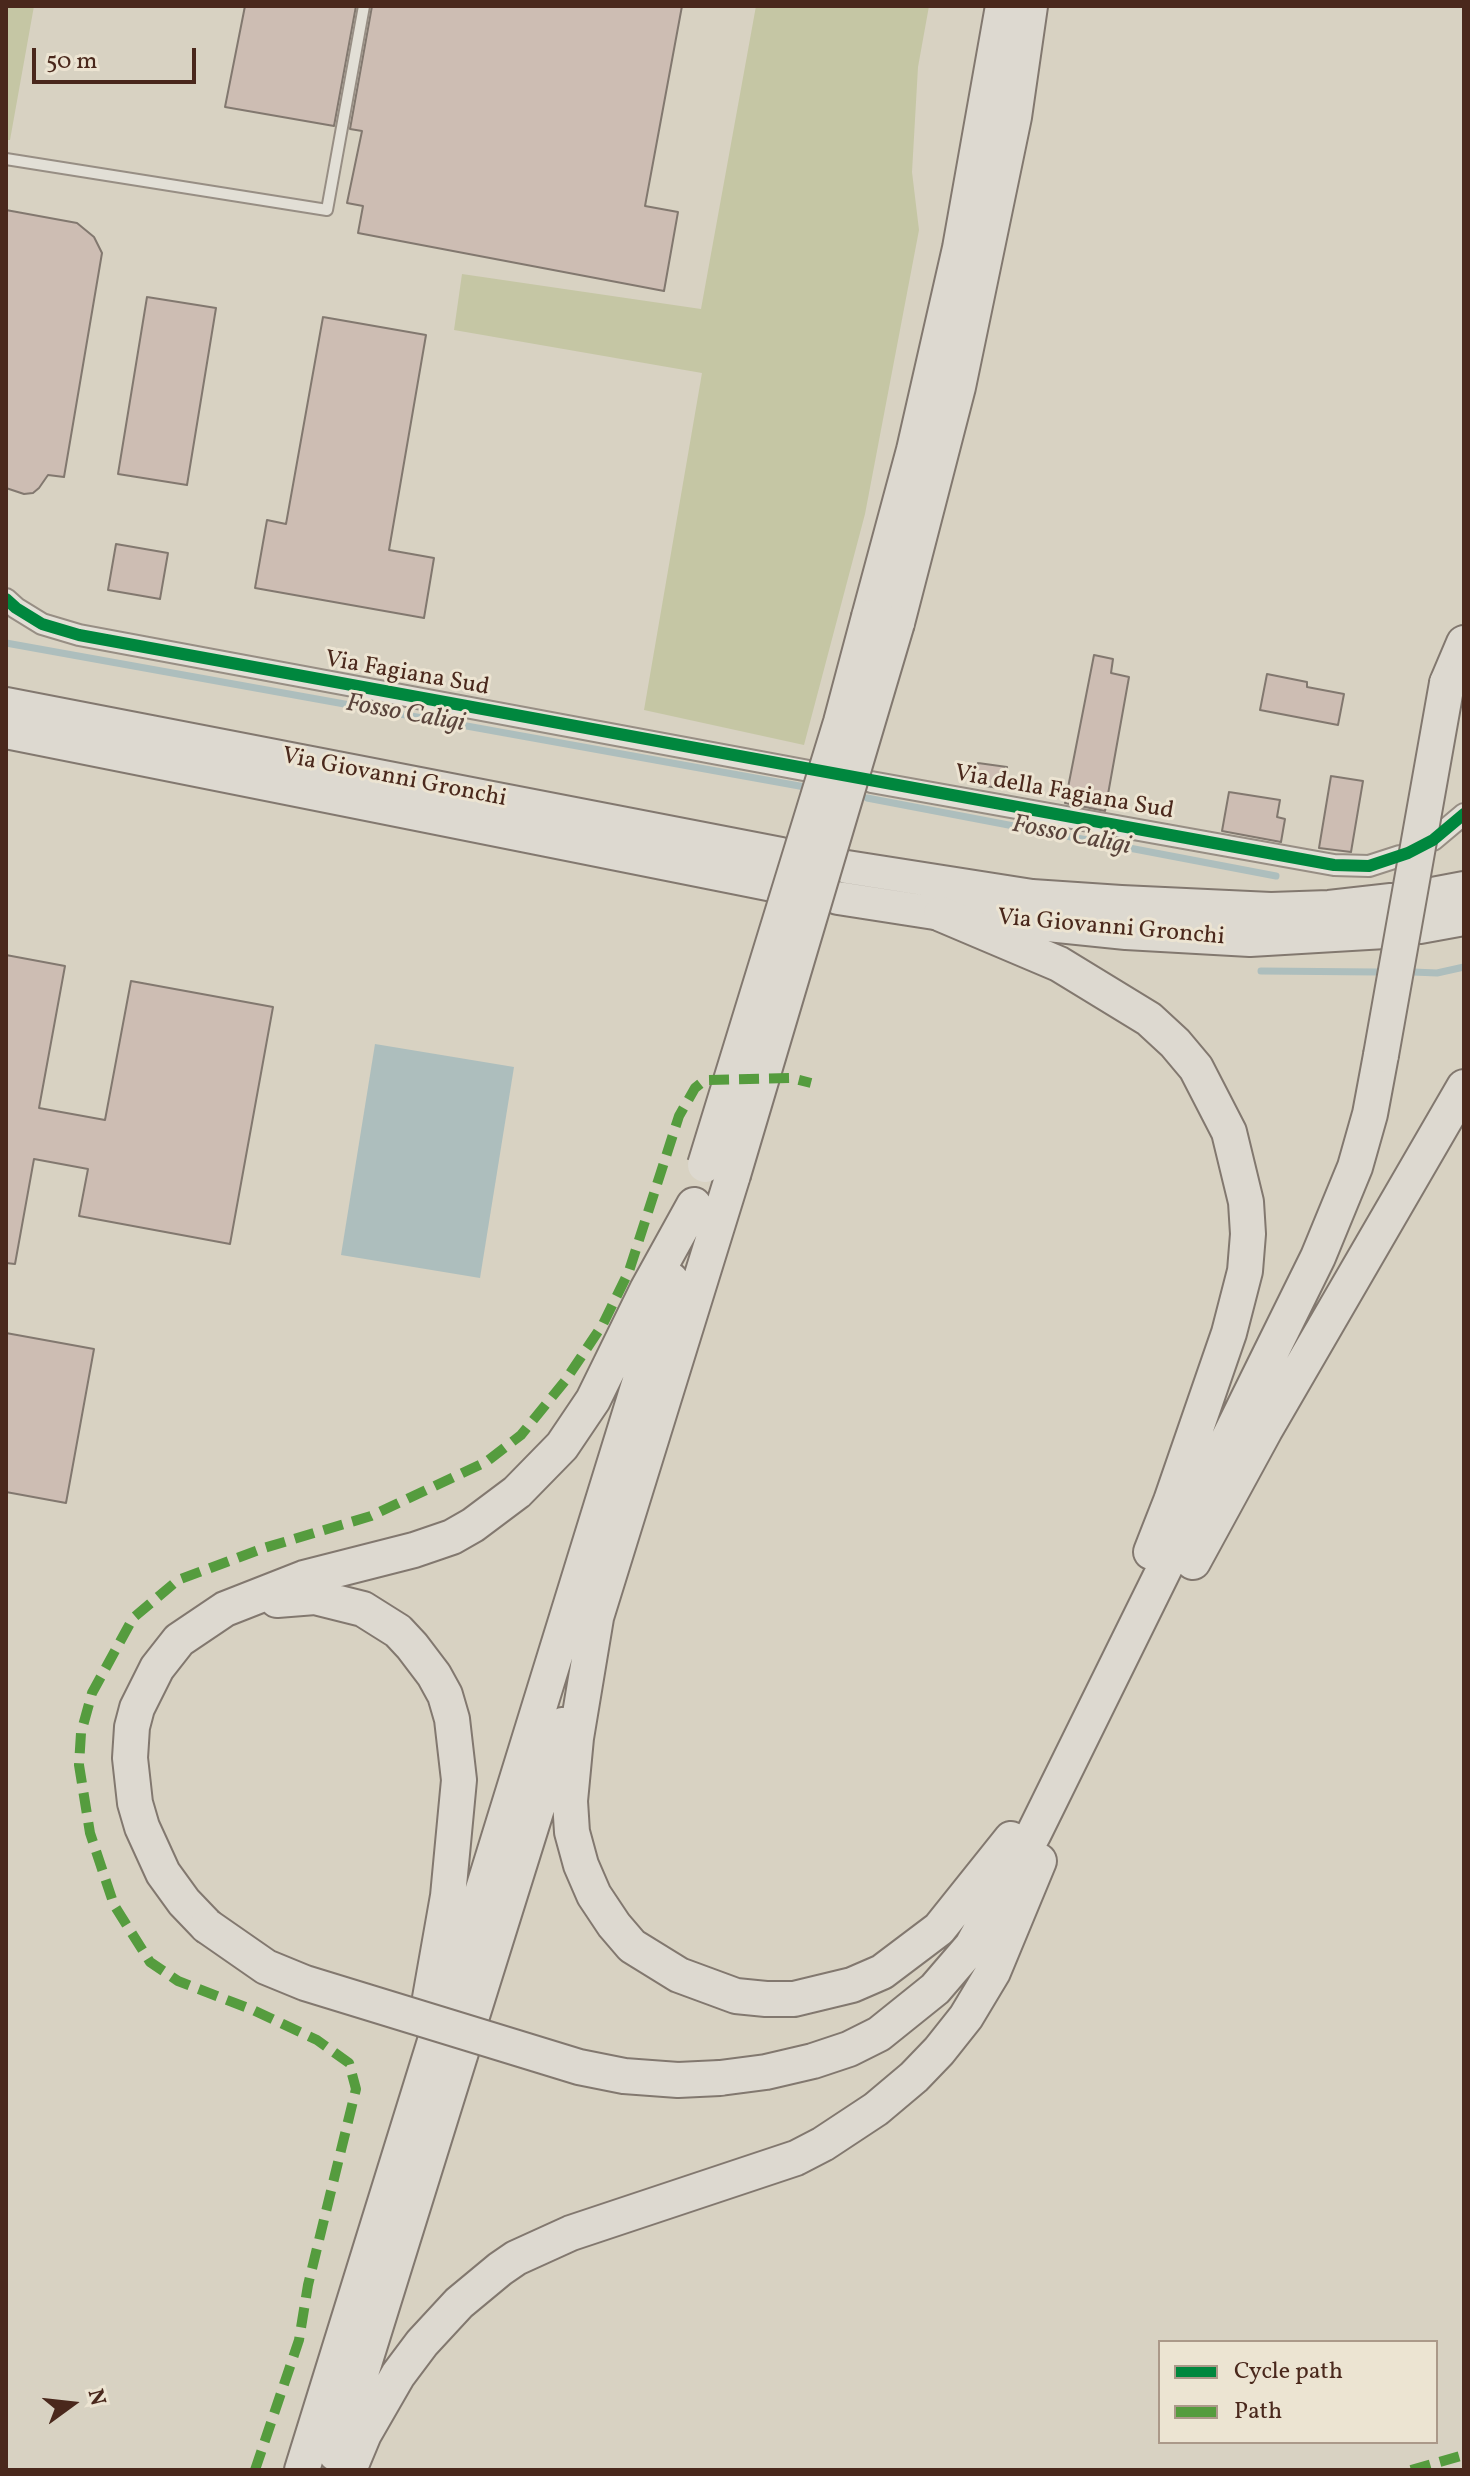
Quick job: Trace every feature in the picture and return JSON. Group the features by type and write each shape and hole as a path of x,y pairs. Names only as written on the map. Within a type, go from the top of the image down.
{"highway":[{"path":"883,620 914,450 960,248 1003,6"},
{"path":"449,2008 596,1618 719,1170 883,620 958,387 1014,117 1030,6"},
{"path":"719,1170 694,1205 654,1277 593,1400 562,1446 517,1492 452,1537 304,1578 225,1609 179,1640 157,1668 137,1708 131,1740 135,1803 153,1854 184,1902 207,1926 266,1967 305,1983 579,2067 624,2076 678,2080 766,2072 849,2049 879,2034 935,1989 960,1961 985,1924 1034,1833 1337,1214 1363,1141 1447,683 1464,643"},
{"path":"941,914 1059,964 1128,1004 1163,1031 1196,1068 1213,1097 1229,1132 1240,1169 1248,1234 1245,1271 1238,1301 1148,1560 1121,1658"},
{"path":"1121,1658 1184,1578 1265,1430 1464,1087"},
{"path":"449,2008 694,1205"},
{"path":"225,1609 315,1597 363,1609 398,1631 434,1675 445,1695 452,1719 459,1780 448,1896 449,2008"},
{"path":"596,1618 576,1738 570,1801 572,1832 581,1865 594,1895 632,1946 679,1975 736,1996 794,1999 823,1993 882,1972 913,1951 939,1929 981,1880 1069,1758"},
{"path":"349,2470 379,2406 406,2364 459,2303 500,2269 516,2258 571,2233 796,2158 876,2109 914,2077 966,2017 993,1972 1051,1829 1069,1758"},
{"path":"302,2470 416,2103 440,2042 332,2470"}],"main road":[{"name":"Via Giovanni Gronchi","path":"6,704 777,870 6,732"},
{"name":"Via Giovanni Gronchi","path":"847,867 1032,896 1121,902 1271,909 1391,900"},
{"path":"1427,895 1464,888"},
{"name":"Via Giovanni Gronchi","path":"838,898 941,914 1111,931 1250,940 1385,932"},
{"path":"1420,927 1464,919"}],"street":[{"name":"Via Fagiana Sud","path":"6,599 42,624 79,635 809,771"},
{"name":"Via della Fagiana Sud","path":"871,782 1334,865 1369,866 1400,856"},
{"path":"1433,840 1464,814"}],"lane":[{"path":"6,159 327,210 364,6"}],"green space":[{"path":"6,6 34,6 10,140 6,140"},
{"path":"756,6 929,6 918,67 912,172 919,230 865,514 804,745 644,710 702,373 454,330 462,274 701,309"}],"shaded area":[{"path":"375,1044 514,1067 480,1278 341,1255"}],"building":[{"path":"245,6 356,6 334,126 225,107"},
{"path":"372,6 682,6 645,206 678,212 664,291 358,233 363,206 347,203 362,131 350,129"},
{"path":"6,210 77,223 94,237 102,253 64,477 48,475 33,493 24,494 6,488"},
{"path":"147,297 216,308 187,485 118,474"},
{"path":"323,317 426,335 389,550 434,558 424,618 255,588 267,520 286,524"},
{"path":"116,544 168,553 160,599 108,590"},
{"path":"1094,655 1113,659 1111,673 1129,677 1105,811 1065,803"},
{"path":"1267,674 1307,682 1307,687 1344,694 1338,725 1260,710"},
{"path":"978,763 1007,767 1004,789 974,784"},
{"path":"1331,776 1363,781 1351,852 1319,848"},
{"path":"1229,792 1280,800 1277,817 1285,819 1281,842 1222,831"},
{"path":"6,955 65,966 39,1108 105,1120 131,981 273,1007 230,1244 79,1216 88,1169 34,1159 15,1264 6,1263"},
{"path":"6,1333 94,1349 66,1503 6,1492"}],"waterway":[{"name":"Fosso Caligi","path":"6,643 805,787"},
{"name":"Fosso Caligi","path":"867,798 1276,876"},
{"name":"Fosso Caligi","path":"1413,972 1437,973 1464,967"},
{"name":"Fosso Caligi","path":"1261,971 1377,972"}],"marked path":[{"path":"255,2470 299,2340 308,2285 356,2089 349,2063 317,2040 253,2010 178,1981 150,1962 114,1905 90,1833 79,1765 81,1733 92,1693 133,1618 178,1580 264,1548 371,1516 486,1462 521,1435 565,1381 603,1324 629,1271 679,1116 695,1088 705,1080 791,1078 811,1083"},
{"path":"1411,2470 1464,2455"}],"cycle path":[{"path":"6,599 42,624 79,635 1334,865 1369,866 1408,853 1433,840 1464,814"}]}
